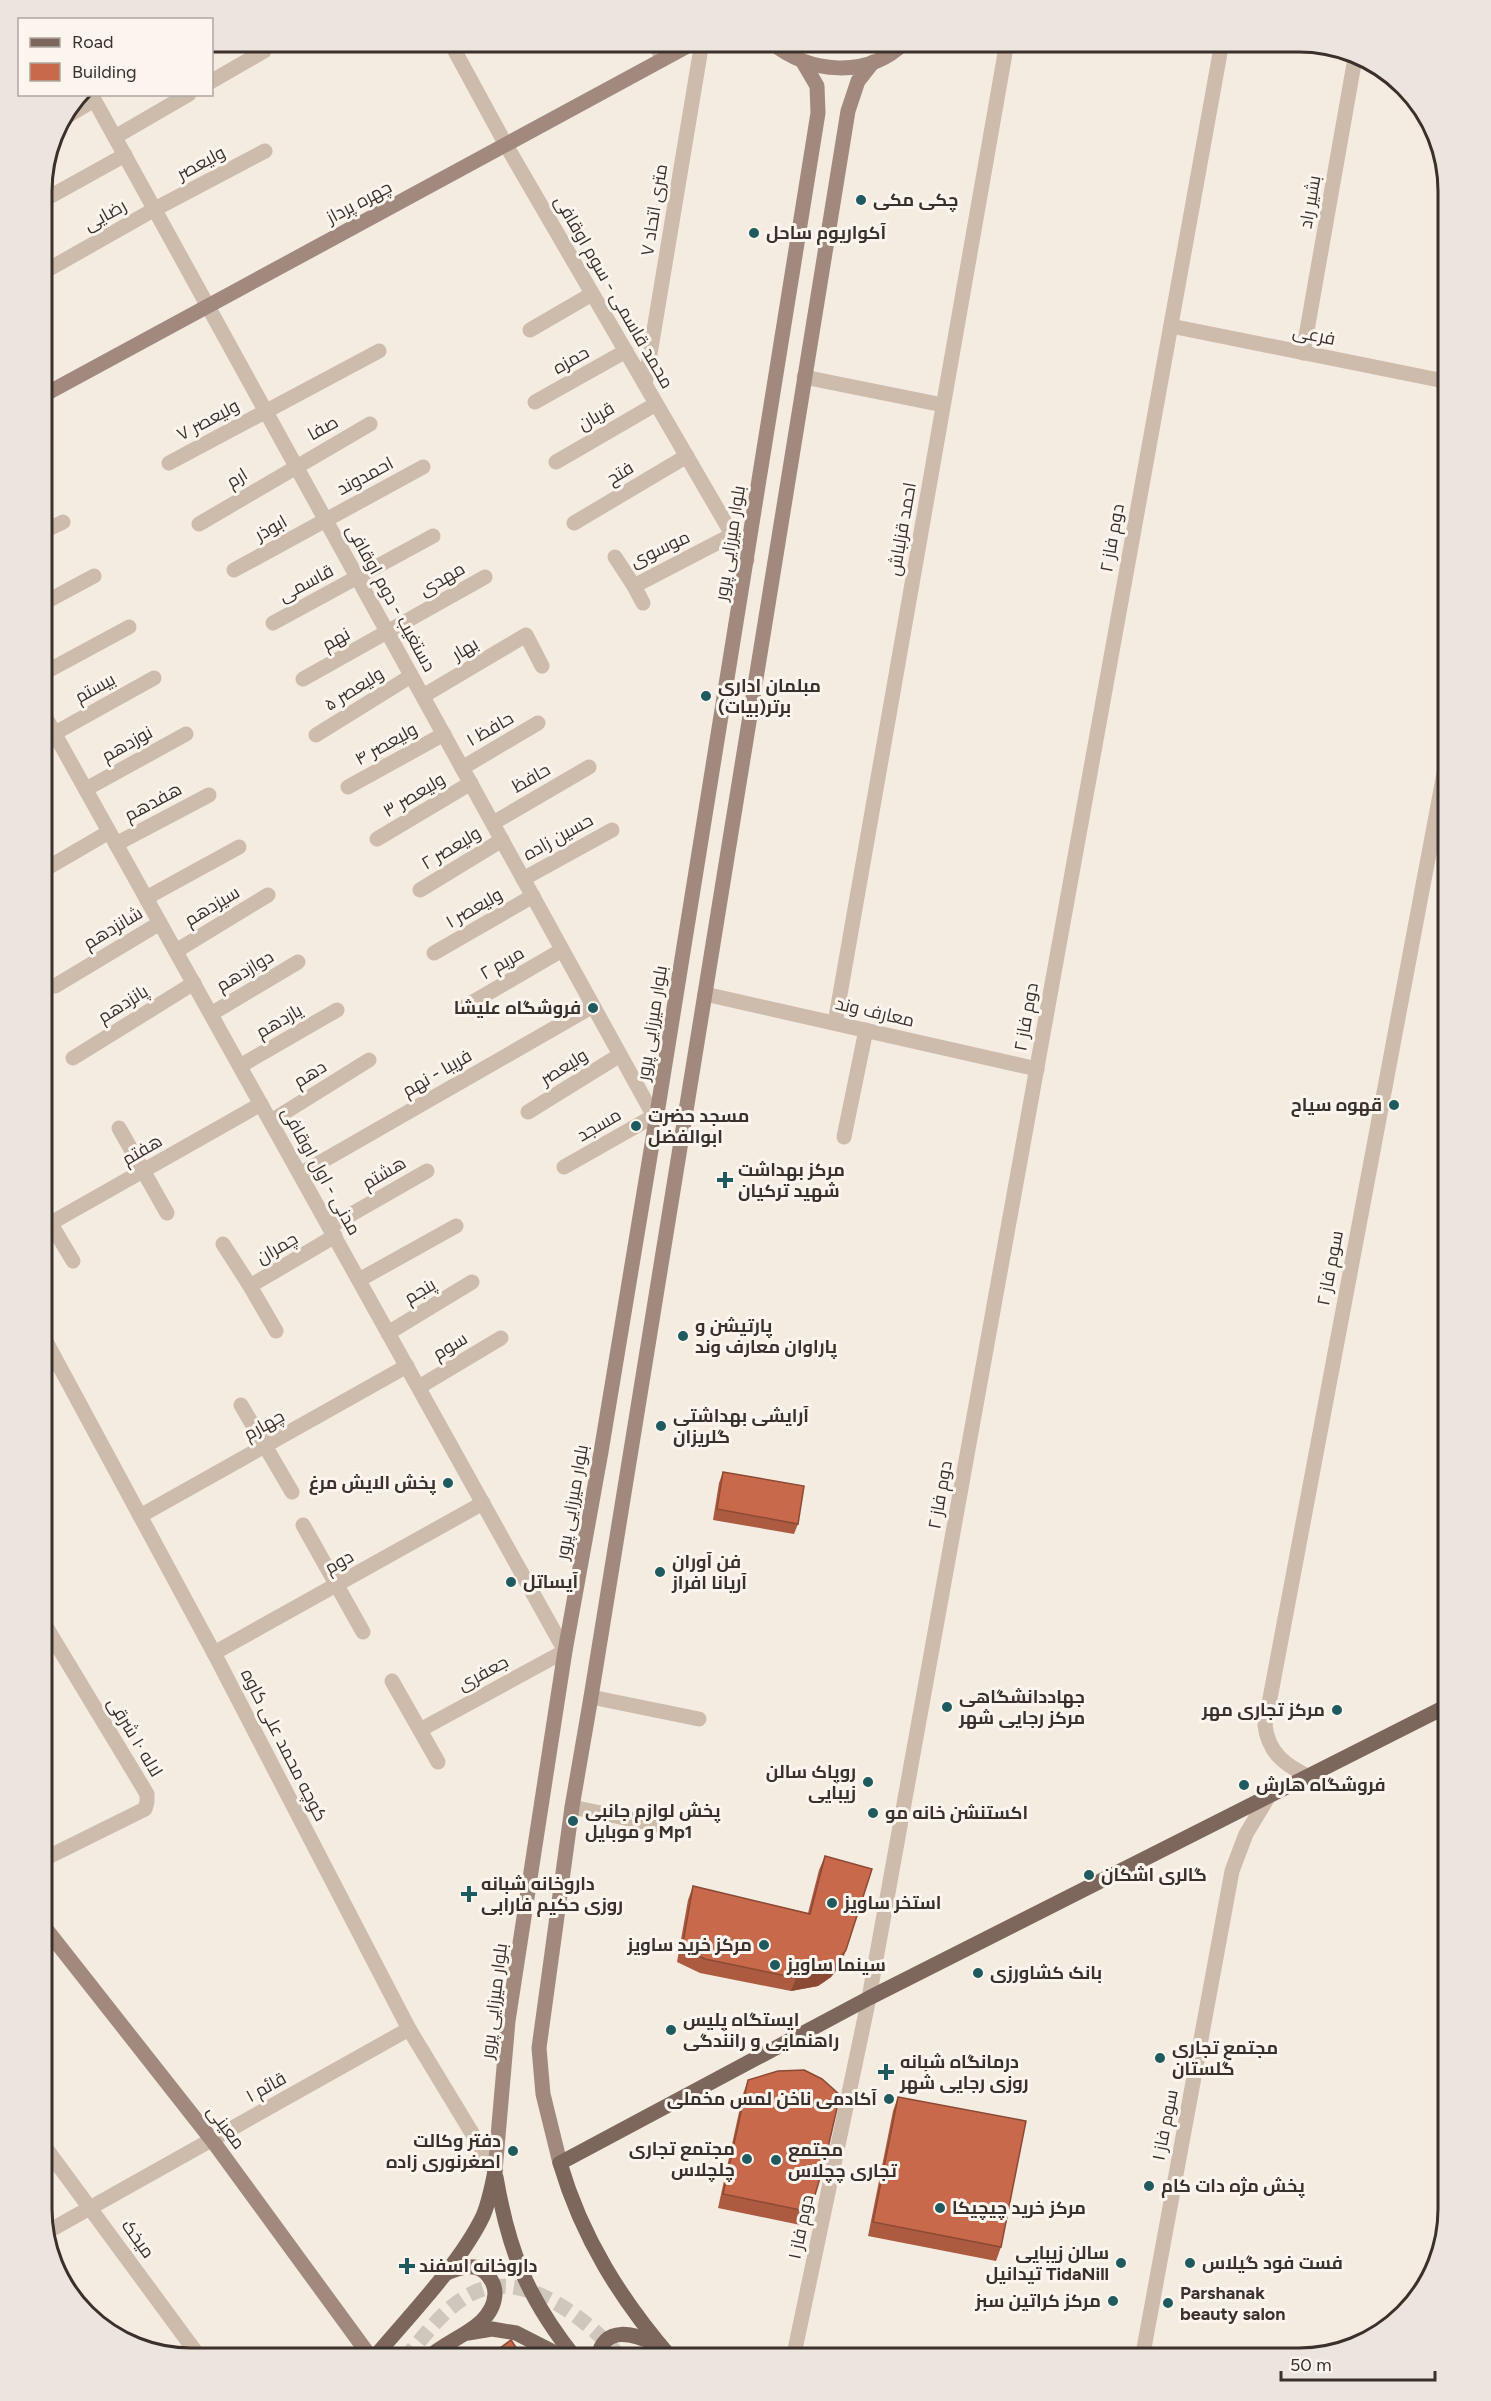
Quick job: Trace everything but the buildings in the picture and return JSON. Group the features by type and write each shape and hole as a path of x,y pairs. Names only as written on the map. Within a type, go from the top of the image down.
{"main road":[{"name":"چهره پرداز","path":"53,390 674,53"},
{"path":"784,53 803,62 827,68 850,68 873,62 887,53"},
{"name":"بلوار میرزایی پرور","path":"495,2171 508,2021 565,1650 602,1452 818,113 817,86 803,62"},
{"path":"663,2348 607,2272 576,2214 560,2163 543,2094 539,2048 572,1807 848,111 858,81 873,62"},
{"path":"560,2163 869,1998 1438,1711"},
{"name":"معینی","path":"52,1937 212,2140 365,2348"},
{"path":"382,2348 444,2274 482,2217 495,2171"},
{"path":"495,2171 508,2232 524,2279 551,2328 567,2348"},
{"path":"440,2348 468,2333 483,2319 495,2295 494,2284 487,2273 476,2266 462,2267 444,2274"},
{"path":"468,2333 492,2329 516,2333 545,2348"},
{"path":"600,2348 614,2335 624,2334 638,2336 660,2345"}],"street":[{"path":"213,80 261,53"},
{"name":"محمد قاسمی - سوم اوقافی","path":"456,53 592,294 747,560"},
{"path":"660,53 663,59"},
{"name":"۷ متری اتحاد","path":"645,384 700,53"},
{"name":"احمد قزلباش","path":"835,1023 1005,53"},
{"name":"دوم فاز ۲","path":"869,1998 1220,53"},
{"name":"بشیر راد","path":"1303,352 1354,64"},
{"path":"115,137 186,96"},
{"name":"دستغیب - دوم اوقافی","path":"93,97 655,1118"},
{"name":"ولیعصر","path":"155,209 265,151"},
{"path":"53,195 125,155"},
{"name":"رضایی","path":"53,267 155,209"},
{"path":"530,330 592,294"},
{"name":"فرعی","path":"1171,326 1438,380"},
{"path":"266,411 379,351"},
{"name":"حمزه","path":"535,402 626,351"},
{"path":"804,377 943,405"},
{"name":"قربان","path":"556,462 656,404"},
{"name":"ولیعصر ۷","path":"169,463 266,411"},
{"name":"صفا","path":"296,466 370,424"},
{"name":"فتح","path":"574,523 687,456"},
{"name":"ارم","path":"199,524 296,466"},
{"name":"احمدوند","path":"326,520 423,467"},
{"name":"ابوذر","path":"234,570 326,520"},
{"path":"53,527 63,522"},
{"name":"موسوی","path":"615,556 634,586 732,535"},
{"name":"قاسمی","path":"273,623 432,536"},
{"path":"53,598 94,576"},
{"name":"مهدی","path":"388,632 485,577"},
{"path":"634,586 643,603"},
{"path":"53,668 129,627"},
{"name":"نهم","path":"303,679 388,632"},
{"name":"بهار","path":"423,696 526,635 542,666"},
{"name":"ولیعصر ۵","path":"316,735 411,676"},
{"name":"بیستم","path":"55,733 154,678"},
{"name":"حافظ ۱","path":"462,768 538,723"},
{"name":"مدنی - اول اوقافی","path":"53,729 565,1650"},
{"name":"نوزدهم","path":"86,789 186,734"},
{"name":"ولیعصر ۴","path":"348,787 444,734"},
{"name":"حافظ","path":"493,823 589,768"},
{"name":"ولیعصر ۳","path":"377,839 471,783"},
{"name":"هفدهم","path":"53,866 209,795"},
{"name":"سوم فاز ۲","path":"1310,1776 1293,1770 1281,1761 1266,1736 1265,1725 1438,805"},
{"name":"حسین زاده","path":"523,879 612,830"},
{"name":"ولیعصر ۲","path":"420,890 502,840"},
{"path":"146,898 239,847"},
{"name":"سیزدهم","path":"176,951 268,895"},
{"name":"ولیعصر ۱","path":"434,953 533,896"},
{"name":"شانزدهم","path":"55,986 160,923"},
{"name":"مریم ۲","path":"461,1009 562,950"},
{"name":"دوازدهم","path":"211,1014 298,962"},
{"name":"پانزدهم","path":"73,1058 194,983"},
{"name":"معارف وند","path":"705,994 1037,1069"},
{"name":"فریبا - نهم","path":"300,1174 593,1006"},
{"name":"یازدهم","path":"240,1066 337,1010"},
{"path":"844,1137 866,1030"},
{"name":"ولیعصر","path":"528,1112 620,1055"},
{"name":"دهم","path":"271,1121 369,1060"},
{"name":"هفتم","path":"52,1221 144,1172 261,1104"},
{"name":"مسجد","path":"564,1167 655,1118"},
{"path":"119,1128 167,1213"},
{"name":"هشتم","path":"332,1232 427,1171"},
{"path":"359,1280 456,1226"},
{"name":"چمران","path":"223,1244 250,1286 332,1232"},
{"path":"52,1233 74,1261"},
{"name":"پنجم","path":"388,1333 472,1282"},
{"path":"250,1286 276,1331"},
{"name":"سوم","path":"419,1388 501,1338"},
{"name":"کوچه محمد علی کاوه","path":"52,1353 214,1653 409,2029 495,2171"},
{"name":"چهارم","path":"140,1516 407,1366"},
{"path":"241,1405 292,1492"},
{"name":"دوم","path":"214,1653 483,1503"},
{"path":"303,1525 363,1632"},
{"name":"لاله ۱۰ شرقی","path":"52,1637 147,1794 147,1802 145,1809 52,1855"},
{"name":"جعفری","path":"420,1730 565,1650"},
{"path":"392,1681 438,1762"},
{"path":"591,1697 699,1719"},
{"name":"سوم فاز ۱","path":"1144,2348 1232,1871 1246,1834 1267,1799"},
{"path":"572,1807 658,1825"},
{"name":"دوم فاز ۱","path":"795,2348 869,1998"},
{"name":"قائم ۱","path":"54,2228 409,2029"},
{"name":"میخک","path":"52,2156 193,2348"}],"tunnel":[{"path":"414,2348 453,2306 473,2293 493,2287 513,2287 555,2302 593,2329 612,2348"}],"place":[{"name":"چکی مکی","path":"861,200"},
{"name":"آکواریوم ساحل","path":"754,233"},
{"name":"مبلمان اداری برتر(بیات)","path":"706,696"},
{"name":"فروشگاه علیشا","path":"593,1008"},
{"name":"قهوه سیاح","path":"1394,1105"},
{"name":"مسجد حضرت ابوالفضل","path":"636,1126"},
{"name":"مرکز بهداشت شهید ترکیان","path":"725,1180"},
{"name":"پارتیشن و پاراوان معارف وند","path":"683,1336"},
{"name":"آرایشی بهداشتی گلریزان","path":"661,1426"},
{"name":"پخش الایش مرغ","path":"448,1483"},
{"name":"فن آوران آریانا افراز","path":"660,1572"},
{"name":"آیساتل","path":"511,1582"},
{"name":"جهاددانشگاهی مرکز رجایی شهر","path":"947,1707"},
{"name":"مرکز تجاری مهر","path":"1337,1710"},
{"name":"روپاک سالن زیبایی","path":"868,1782"},
{"name":"فروشگاه هارش","path":"1244,1785"},
{"name":"اکستنشن خانه مو","path":"873,1813"},
{"name":"پخش لوازم جانبی و موبایل Mp1","path":"573,1821"},
{"name":"گالری اشکان","path":"1089,1875"},
{"name":"داروخانه شبانه روزی حکیم فارابی","path":"469,1894"},
{"name":"استخر ساویز","path":"832,1903"},
{"name":"مرکز خرید ساویز","path":"764,1945"},
{"name":"سینما ساویز","path":"775,1965"},
{"name":"بانک کشاورزی","path":"978,1973"},
{"name":"ایستگاه پلیس راهنمایی و رانندگی","path":"671,2030"},
{"name":"مجتمع تجاری گلستان","path":"1160,2058"},
{"name":"درمانگاه شبانه روزی رجایی شهر","path":"886,2072"},
{"name":"آکادمی ناخن لمس مخملی","path":"889,2099"},
{"name":"دفتر وکالت اصغرنوری زاده","path":"513,2151"},
{"name":"مجتمع تجاری چلچلاس","path":"747,2159"},
{"name":"مجتمع تجاری چچلاس","path":"776,2160"},
{"name":"پخش مژه دات کام","path":"1149,2186"},
{"name":"مرکز خرید چیچیکا","path":"940,2208"},
{"name":"سالن زیبایی تیدانیل TidaNill","path":"1121,2263"},
{"name":"فست فود گیلاس","path":"1190,2263"},
{"name":"داروخانه اسفند","path":"407,2266"},
{"name":"مرکز کراتین سبز","path":"1113,2301"},
{"name":"Parshanak beauty salon","path":"1168,2303"}]}
